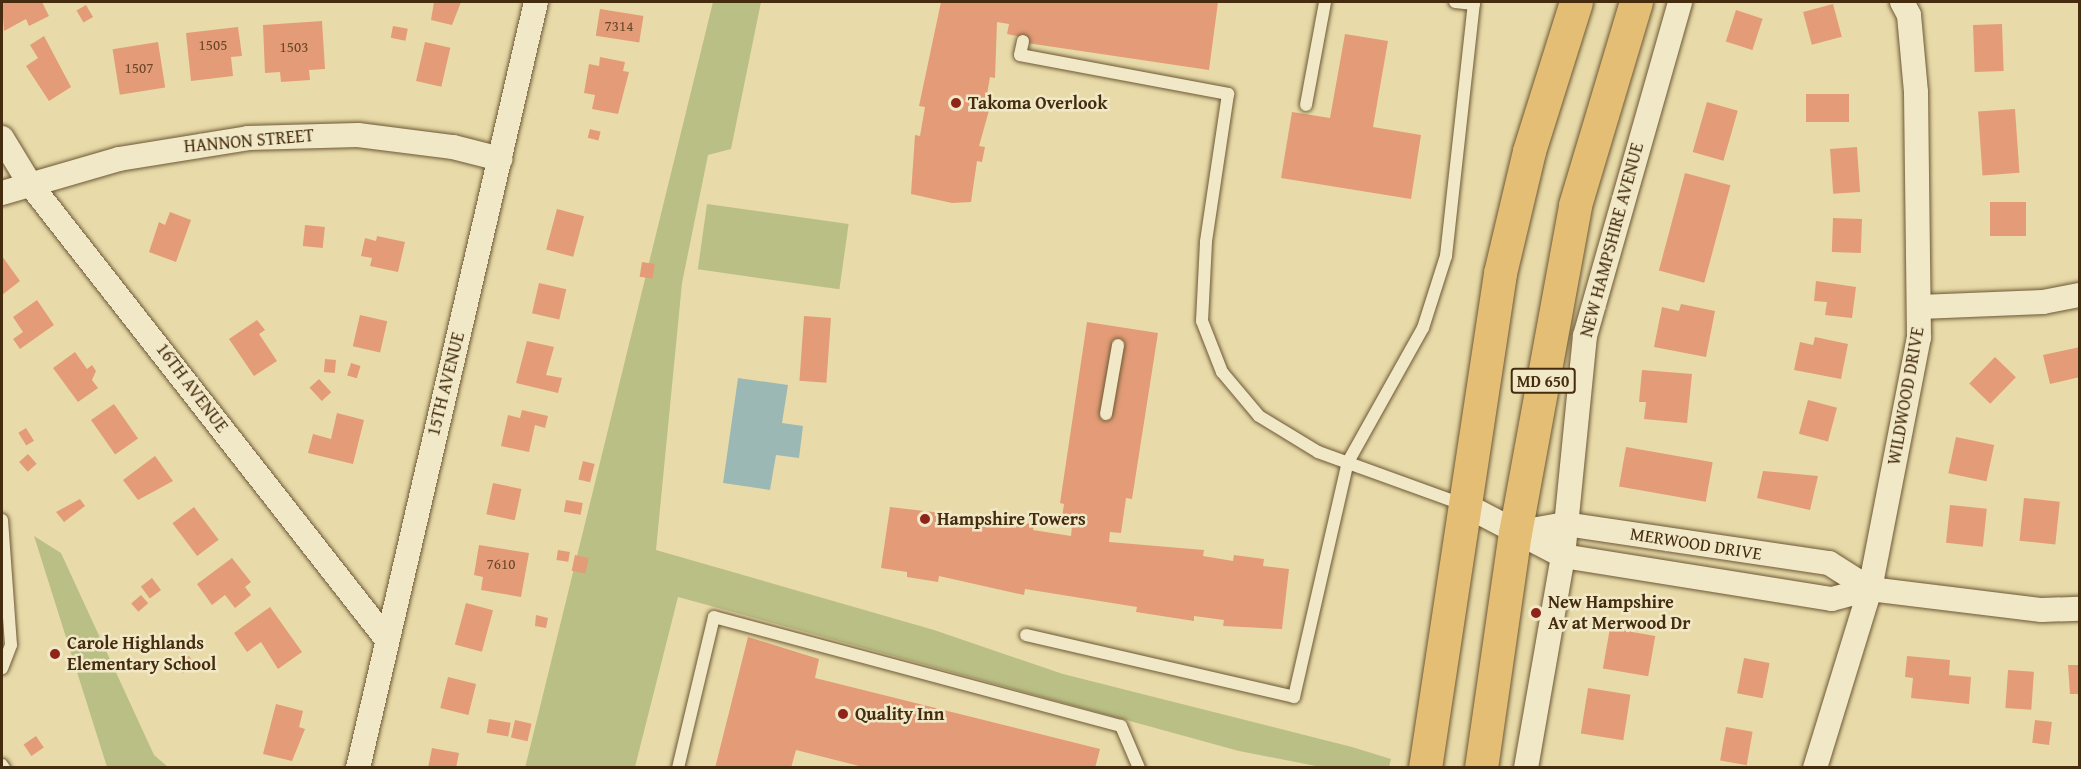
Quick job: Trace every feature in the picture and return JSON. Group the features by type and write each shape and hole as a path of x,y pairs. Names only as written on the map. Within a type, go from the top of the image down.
{"main road":[{"name":"MD 650","path":"1425,768 1463,504 1500,273 1529,151 1576,2"},
{"name":"NEW HAMPSHIRE AVENUE","path":"1481,768 1515,533 1575,205 1636,2"}],"street":[{"name":"15TH AVENUE","path":"358,768 385,637 536,2"},
{"name":"NEW HAMPSHIRE AVENUE","path":"1526,768 1563,556 1585,336 1680,2"},
{"name":"WILDWOOD DRIVE","path":"1815,768 1870,589 1920,307 1909,6"},
{"name":"HANNON STREET","path":"2,193 119,159 248,138 358,135 453,147 500,159"},
{"name":"16TH AVENUE","path":"2,138 30,184 385,637"},
{"path":"1920,307 2043,302 2079,295"},
{"name":"MERWOOD DRIVE","path":"1463,504 1563,556 1832,599 1870,589 2042,610 2079,609"},
{"name":"MERWOOD DRIVE","path":"1515,533 1565,524 1828,564 1870,589"}],"lane":[{"path":"1306,105 1325,2"},
{"path":"1026,635 1294,696 1348,462 1423,328 1446,256 1474,4 1455,2"},
{"path":"1023,41 1020,55 1228,94 1206,242 1202,321 1222,372 1259,416 1318,452 1463,504"},
{"path":"1106,414 1118,345"},
{"path":"2,520 11,645 2,668"},
{"path":"678,768 714,617 1121,726 1138,768"}],"green space":[{"path":"713,2 761,2 731,149 708,155 682,283 656,550 934,630 1063,674 1352,747 1391,759 1389,767 1321,767 1239,751 678,597 635,767 525,768"},
{"path":"707,204 849,224 839,289 698,269"},
{"path":"34,536 61,553 154,755 168,767 107,767"}],"water":[{"path":"738,378 788,385 782,423 803,426 799,458 776,455 770,490 723,483"}],"building":[{"path":"2,2 42,2 49,16 29,26 26,19 4,31"},
{"path":"434,2 461,2 452,25 431,20"},
{"name":"Takoma Overlook","path":"941,2 1218,2 1209,70 1027,43 1027,38 1007,34 1009,24 997,22 995,78 990,77 986,100 992,100 979,146 985,147 982,162 977,161 971,202 952,203 911,194 915,135 920,136 925,107 919,106"},
{"path":"1833,4 1842,37 1812,45 1803,12"},
{"path":"86,5 93,17 83,23 76,10"},
{"path":"600,9 643,16 639,43 596,36"},
{"path":"1736,10 1763,19 1752,50 1726,41"},
{"path":"322,21 325,69 309,70 310,80 281,82 280,72 265,73 263,25"},
{"path":"2002,24 2004,71 1975,72 1973,25"},
{"path":"393,26 408,29 405,41 391,38"},
{"path":"238,27 242,56 231,57 233,76 191,81 186,33"},
{"path":"1345,34 1388,41 1373,127 1421,135 1411,199 1281,178 1292,112 1330,118"},
{"path":"44,36 71,87 49,101 26,66 38,58 30,45"},
{"path":"158,42 165,87 120,95 113,49"},
{"path":"425,42 450,48 441,87 416,81"},
{"path":"600,57 625,62 623,71 629,72 618,114 592,109 595,95 584,93 589,64 599,66"},
{"path":"1806,94 1849,94 1849,122 1806,122"},
{"path":"1707,102 1738,111 1723,161 1693,152"},
{"path":"2015,109 2019,173 1983,175 1978,112"},
{"path":"590,129 601,132 598,141 588,138"},
{"path":"1857,147 1860,192 1833,194 1830,149"},
{"path":"1685,173 1730,185 1704,283 1659,271"},
{"path":"1990,202 2026,202 2026,236 1990,236"},
{"path":"557,209 584,216 573,257 546,250"},
{"path":"170,212 191,220 176,262 149,252 159,222 165,225"},
{"path":"1833,218 1862,219 1861,253 1832,252"},
{"path":"305,225 325,227 323,248 303,246"},
{"path":"377,236 405,242 398,272 370,266 372,258 361,256 365,238 376,241"},
{"path":"2,256 20,281 2,295"},
{"path":"642,262 655,264 652,279 640,277"},
{"path":"1816,281 1856,287 1852,318 1825,315 1827,302 1814,301"},
{"path":"539,283 566,289 559,320 532,313"},
{"path":"37,300 54,325 20,349 13,339 23,332 13,317"},
{"path":"1681,304 1715,311 1706,357 1654,347 1662,307 1679,311"},
{"path":"360,315 387,321 380,352 353,346"},
{"path":"804,316 831,318 826,383 799,381"},
{"path":"257,320 265,330 259,334 277,361 254,376 229,339"},
{"name":"Hampshire Towers","path":"1087,322 1158,333 1132,499 1126,498 1121,533 1110,532 1109,542 1204,550 1203,556 1233,561 1234,555 1264,559 1263,566 1289,569 1282,629 1223,626 1224,620 1194,616 1194,621 1136,612 1137,607 1025,589 1024,595 939,576 938,582 907,577 907,572 881,568 890,507 1034,524 1033,530 1071,536 1072,526 1061,524 1064,504 1060,503"},
{"path":"1815,337 1848,344 1841,379 1794,370 1800,342 1813,345"},
{"path":"527,341 554,347 546,375 562,378 558,393 516,383"},
{"path":"2080,347 2080,377 2050,384 2043,355"},
{"path":"75,352 87,369 92,365 96,371 92,380 98,388 78,402 53,368"},
{"path":"1995,357 2016,377 1990,404 1969,384"},
{"path":"325,359 336,360 335,373 324,372"},
{"path":"351,363 361,366 357,378 347,375"},
{"path":"1642,370 1692,374 1687,423 1644,419 1646,402 1639,402"},
{"path":"319,379 331,392 322,401 309,388"},
{"path":"1808,400 1837,408 1828,442 1799,434"},
{"path":"114,404 138,438 115,454 91,420"},
{"path":"522,410 548,416 545,428 535,425 529,452 501,446 508,415 520,418"},
{"path":"337,413 364,420 353,464 308,453 313,434 331,439"},
{"path":"26,428 34,441 26,445 18,433"},
{"path":"1956,437 1994,445 1986,481 1948,473"},
{"path":"1626,447 1713,462 1706,502 1619,486"},
{"path":"28,454 37,464 28,472 19,462"},
{"path":"155,456 173,481 138,500 123,480"},
{"path":"583,461 595,464 590,482 578,479"},
{"path":"1763,471 1818,476 1810,510 1757,498"},
{"path":"493,483 521,489 515,520 486,514"},
{"path":"2024,498 2060,502 2055,545 2020,541"},
{"path":"80,499 85,506 64,522 56,512"},
{"path":"566,500 583,503 581,515 564,512"},
{"path":"1950,505 1987,509 1983,547 1946,543"},
{"path":"194,507 219,540 197,556 172,523"},
{"path":"479,545 529,553 521,597 481,590 483,577 474,575"},
{"path":"558,550 570,552 568,562 556,560"},
{"path":"575,555 589,558 585,574 572,571"},
{"path":"232,558 251,582 245,587 251,595 235,608 225,595 212,605 197,584"},
{"path":"152,578 161,590 150,598 141,586"},
{"path":"141,595 148,603 138,612 131,604"},
{"path":"466,603 493,610 482,652 455,645"},
{"path":"270,607 302,652 278,669 261,642 247,652 234,633"},
{"path":"536,615 548,618 546,628 535,626"},
{"path":"1610,628 1655,636 1648,676 1603,668"},
{"name":"Quality Inn","path":"748,637 819,659 815,678 1100,749 1095,768 867,768 796,750 791,768 715,768"},
{"path":"189,656 195,665 183,674 177,664"},
{"path":"1907,656 1950,660 1949,675 1971,677 1969,704 1911,698 1913,678 1905,677"},
{"path":"1744,658 1770,663 1763,698 1737,693"},
{"path":"2068,665 2080,665 2080,694 2070,694"},
{"path":"2008,670 2034,672 2031,710 2005,708"},
{"path":"448,677 476,684 468,715 440,708"},
{"path":"1588,688 1630,695 1623,740 1581,733"},
{"path":"276,704 303,711 299,727 305,729 292,761 263,754"},
{"path":"489,719 511,723 508,737 487,733"},
{"path":"515,720 532,724 528,741 511,738"},
{"path":"2035,720 2052,722 2049,745 2032,743"},
{"path":"1726,727 1753,732 1747,765 1720,760"},
{"path":"36,736 44,748 31,756 24,744"},
{"path":"432,748 459,753 456,768 428,768"}],"place":[{"name":"Takoma Overlook","path":"956,103"},
{"name":"Hampshire Towers","path":"925,519"},
{"name":"New Hampshire Av at Merwood Dr","path":"1536,613"},
{"name":"Carole Highlands Elementary School","path":"55,654"},
{"name":"Quality Inn","path":"843,714"}]}
